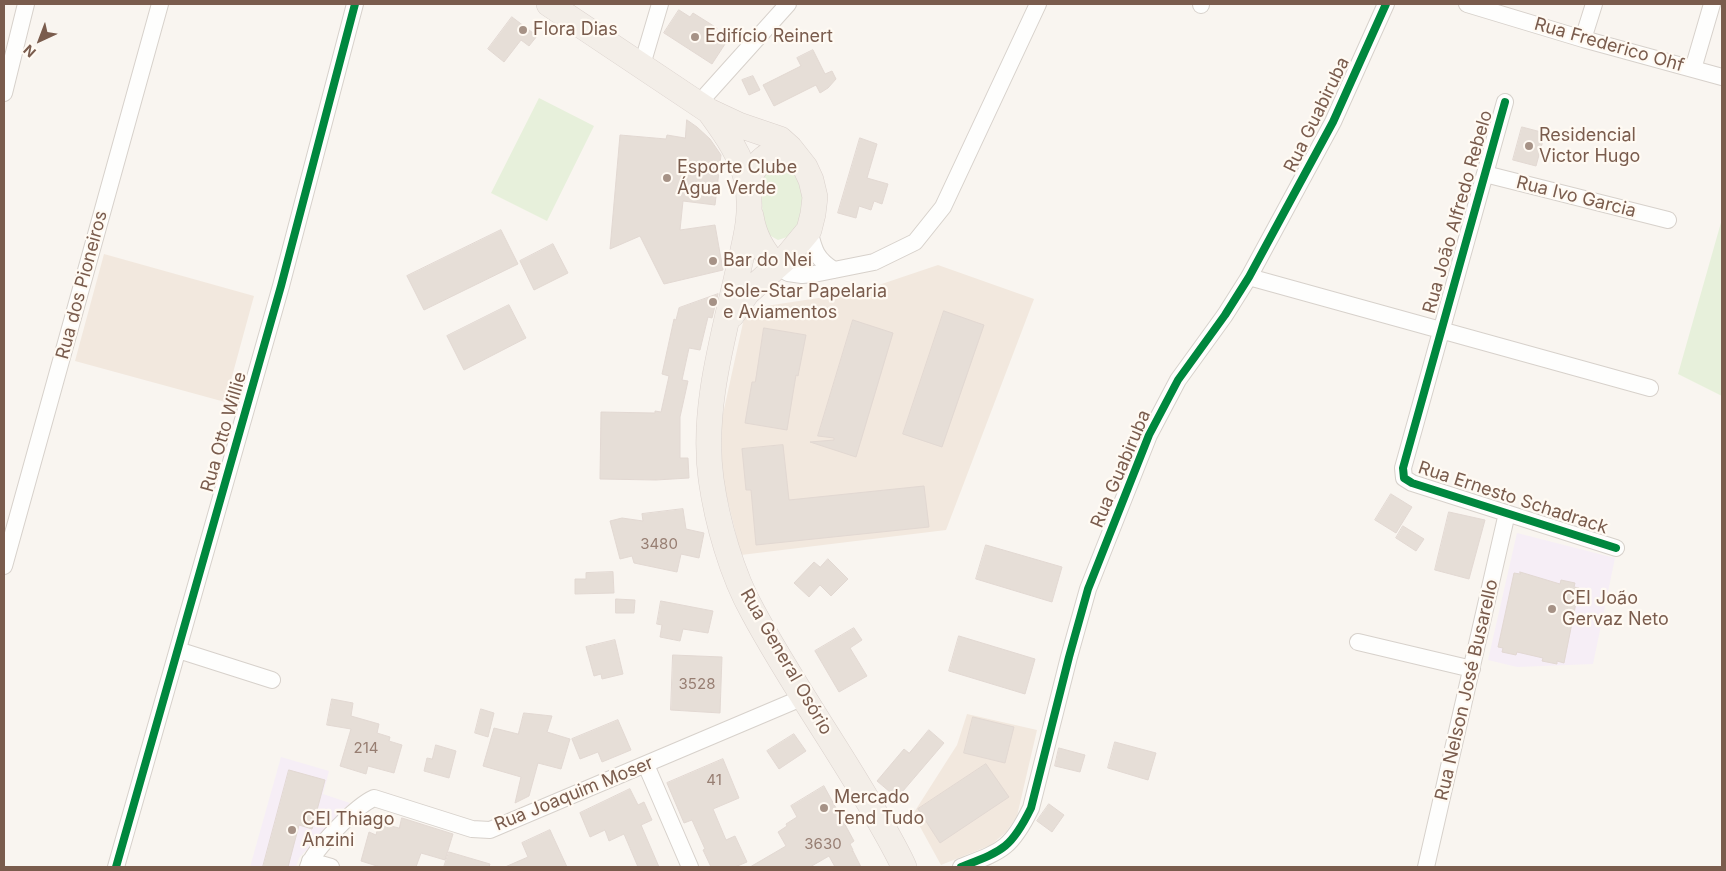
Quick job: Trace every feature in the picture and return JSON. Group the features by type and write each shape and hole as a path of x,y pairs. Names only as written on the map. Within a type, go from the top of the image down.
{"main road":[{"name":"Rua General Osório","path":"549,4 704,107 739,125 780,139 805,167 812,180 815,197 813,214 808,230 778,256 747,293 726,323"},
{"name":"Rua General Osório","path":"704,107 727,136 738,156 747,181 751,214 726,323 709,416 708,446 717,516 731,561 752,611 860,787 904,867"},
{"path":"747,181 764,156 786,154 805,167"},
{"path":"751,214 756,236 778,256"}],"street":[{"path":"4,93 26,4"},
{"name":"Rua dos Pioneiros","path":"4,566 160,4"},
{"name":"Rua Otto Willie","path":"116,867 282,286 355,4"},
{"path":"642,65 660,4"},
{"path":"704,107 788,4"},
{"path":"778,256 788,273 802,275 874,262 915,242 943,207 1038,4"},
{"name":"Rua Guabiruba","path":"962,867 1003,849 1015,837 1024,823 1031,808 1088,589 1149,435 1178,380 1225,315 1249,277 1333,122 1386,4"},
{"name":"Rua Frederico Ohf","path":"1467,4 1583,39 1722,77"},
{"path":"1583,39 1594,4"},
{"path":"1693,69 1712,4"},
{"name":"Rua João Alfredo Rebelo","path":"1441,330 1505,102"},
{"name":"Rua Ivo Garcia","path":"1485,174 1668,220"},
{"path":"808,230 814,252 819,259 834,270"},
{"path":"1249,277 1650,388"},
{"name":"Rua Ernesto Schadrack","path":"1441,330 1403,468 1404,478 1412,483 1616,548"},
{"name":"Rua Nelson José Busarello","path":"1426,867 1507,513"},
{"path":"1358,642 1472,669"},
{"path":"178,650 272,680"},
{"name":"Rua Joaquim Moser","path":"309,864 318,848 358,808 374,798 472,829 490,830 804,697"},
{"path":"646,765 690,867"},
{"path":"309,864 332,867"}],"shaded area":[{"path":"104,254 254,296 225,402 75,361"},
{"path":"938,265 1034,299 946,530 741,555 722,477 721,423 746,309 858,292"},
{"name":"CEI João Gervaz Neto","path":"1517,533 1615,558 1593,664 1517,667 1488,660"},
{"path":"967,714 1037,730 1017,816 1006,832 991,845 941,865 913,814 957,745"},
{"name":"CEI Thiago Anzini","path":"281,757 329,771 323,794 350,803 299,858 296,867 250,867"}],"green space":[{"path":"539,98 594,126 547,221 491,193"},
{"path":"785,163 800,179 803,198 801,220 790,236 778,240 769,235 763,225 761,180 770,164"},
{"path":"1722,219 1722,396 1678,374"}],"building":[{"name":"Edifício Reinert","path":"679,10 690,17 693,13 717,28 715,33 727,41 712,64 664,33"},
{"path":"512,17 537,36 529,46 521,40 504,62 488,49"},
{"path":"813,50 825,74 832,71 836,79 828,88 820,93 816,85 774,106 763,85 801,66 797,58"},
{"path":"753,76 760,90 749,95 742,80"},
{"name":"Esporte Clube Água Verde","path":"687,120 710,139 721,155 715,205 683,201 680,230 715,225 723,270 664,284 640,236 610,249 620,135 666,139 667,135 685,138"},
{"name":"Residencial Victor Hugo","path":"1522,127 1545,133 1536,166 1513,160"},
{"path":"860,138 877,144 867,178 888,184 882,204 874,201 871,210 859,206 856,218 838,213"},
{"path":"501,230 518,264 424,310 407,276"},
{"path":"553,244 568,273 534,290 520,261"},
{"path":"718,294 712,318 708,317 700,350 689,348 682,380 688,381 680,417 680,458 688,458 689,478 656,480 600,479 601,412 661,412 669,376 662,374 674,319 676,320 679,308"},
{"path":"509,305 526,338 464,370 447,336"},
{"path":"944,311 984,325 942,447 903,434"},
{"path":"853,320 893,333 856,457 810,442 834,440 834,438 818,436"},
{"path":"764,328 806,335 798,376 796,375 787,430 745,423 752,382 755,382"},
{"path":"783,445 789,500 924,486 929,527 756,545 751,490 746,490 742,449"},
{"path":"1391,494 1412,507 1396,533 1375,520"},
{"path":"683,509 686,529 704,533 699,558 681,554 677,572 634,563 632,556 620,559 610,521 622,518 643,521 642,514"},
{"path":"1449,512 1485,520 1469,579 1435,570"},
{"path":"1403,526 1424,539 1416,551 1396,538"},
{"path":"986,545 1062,567 1052,602 976,579"},
{"path":"828,559 848,579 831,596 820,585 809,597 794,583 814,562 820,567"},
{"path":"613,572 614,593 575,594 575,579 586,579 586,573"},
{"path":"1520,572 1560,584 1561,580 1575,583 1574,587 1579,588 1564,663 1557,661 1557,664 1542,661 1543,658 1517,652 1516,655 1502,652 1503,648 1498,647 1514,573 1520,574"},
{"path":"616,599 635,600 634,613 616,613"},
{"path":"661,601 713,611 708,633 683,629 680,641 660,637 662,625 657,624"},
{"path":"854,628 862,640 850,648 867,676 839,692 815,651"},
{"path":"959,636 1035,659 1025,694 949,671"},
{"path":"615,640 623,674 602,679 601,674 594,676 586,647"},
{"path":"673,655 722,657 720,713 671,710"},
{"path":"332,699 353,703 351,716 379,724 377,733 390,737 389,741 402,745 394,773 368,766 366,774 340,766 351,729 327,725"},
{"path":"481,709 494,713 488,737 475,733"},
{"path":"524,713 552,716 547,732 570,739 561,769 538,763 529,796 515,803 521,777 483,766 494,728 518,734"},
{"path":"973,717 1014,727 1005,763 964,753"},
{"path":"618,720 631,750 602,762 598,752 580,759 572,739"},
{"path":"929,730 944,743 897,798 877,781 904,749 909,753"},
{"path":"794,734 806,751 779,769 767,751"},
{"path":"1115,742 1156,753 1148,780 1108,768"},
{"path":"436,745 456,751 449,778 424,771 427,758 432,759"},
{"path":"1059,748 1085,755 1080,772 1055,766"},
{"path":"723,759 739,798 713,809 726,840 735,836 747,862 735,867 711,867 692,820 684,823 667,783"},
{"path":"986,764 1009,797 940,843 918,809"},
{"path":"289,770 325,780 312,829 299,825 288,867 263,867"},
{"path":"824,786 854,841 850,844 852,852 861,867 835,867 829,856 810,867 750,867 786,846 778,832 797,817 791,806"},
{"path":"630,789 638,805 644,802 652,820 641,825 659,867 638,867 624,834 609,841 605,830 590,837 580,813"},
{"path":"1049,804 1064,815 1052,832 1037,821"},
{"path":"402,818 453,834 445,860 421,853 416,867 380,867 361,861 369,832 376,835 379,823 399,828"},
{"path":"550,830 567,867 505,867 528,857 522,843"},
{"path":"449,852 490,864 489,867 444,867"}],"cycle path":[{"path":"116,867 281,286 355,4"},
{"path":"961,867 1004,847 1024,822 1031,808 1088,589 1149,435 1178,380 1225,315 1249,277 1333,122 1386,4"},
{"path":"1505,102 1403,468 1404,478 1412,483 1616,548"}],"place":[{"name":"Flora Dias","path":"523,30"},
{"name":"Edifício Reinert","path":"695,37"},
{"name":"Residencial Victor Hugo","path":"1529,146"},
{"name":"Esporte Clube Água Verde","path":"667,178"},
{"name":"Bar do Nei","path":"713,261"},
{"name":"Sole-Star Papelaria e Aviamentos","path":"713,302"},
{"name":"CEI João Gervaz Neto","path":"1552,609"},
{"name":"Mercado Tend Tudo","path":"824,808"},
{"name":"CEI Thiago Anzini","path":"292,830"}]}
